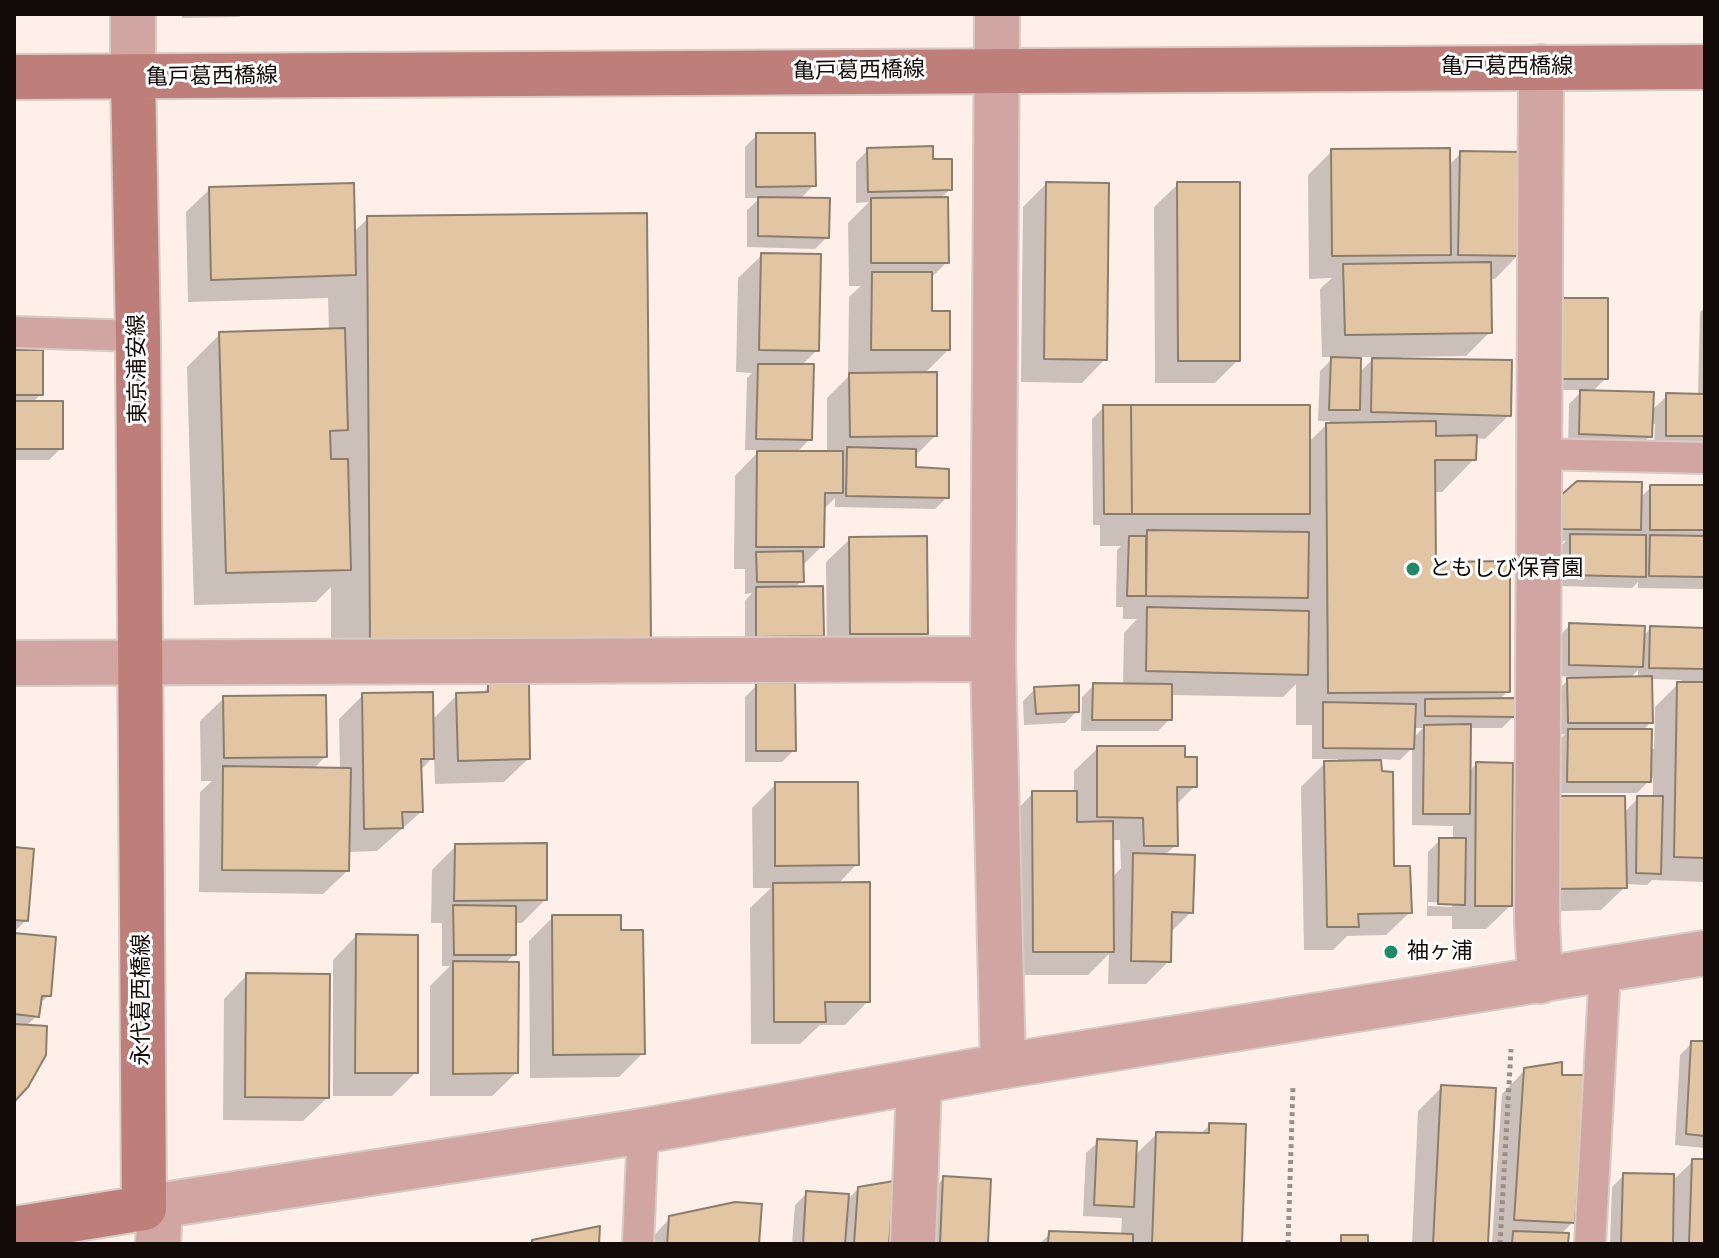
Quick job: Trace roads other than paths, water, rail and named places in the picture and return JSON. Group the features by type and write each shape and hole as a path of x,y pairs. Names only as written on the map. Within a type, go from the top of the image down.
{"main road":[{"name":"亀戸葛西橋線","path":"14,77 1705,67"},
{"name":"東京浦安線","path":"133,77 140,660"},
{"name":"永代葛西橋線","path":"140,660 154,1219"},
{"path":"14,1229 154,1219"}],"street":[{"path":"133,14 133,77"},
{"path":"997,14 993,659 1003,1066"},
{"path":"1540,981 1537,922 1537,454 1541,67"},
{"path":"14,663 140,660 993,659"},
{"path":"154,1219 1003,1066 1705,953"},
{"path":"913,1244 919,1082"}],"lane":[{"path":"14,332 138,336"},
{"path":"1537,454 1705,458"},
{"path":"1590,1244 1605,970"},
{"path":"638,1244 643,1131"}],"place":[{"name":"ともしび保育園","path":"1413,569"},
{"name":"袖ヶ浦","path":"1391,952"}]}
